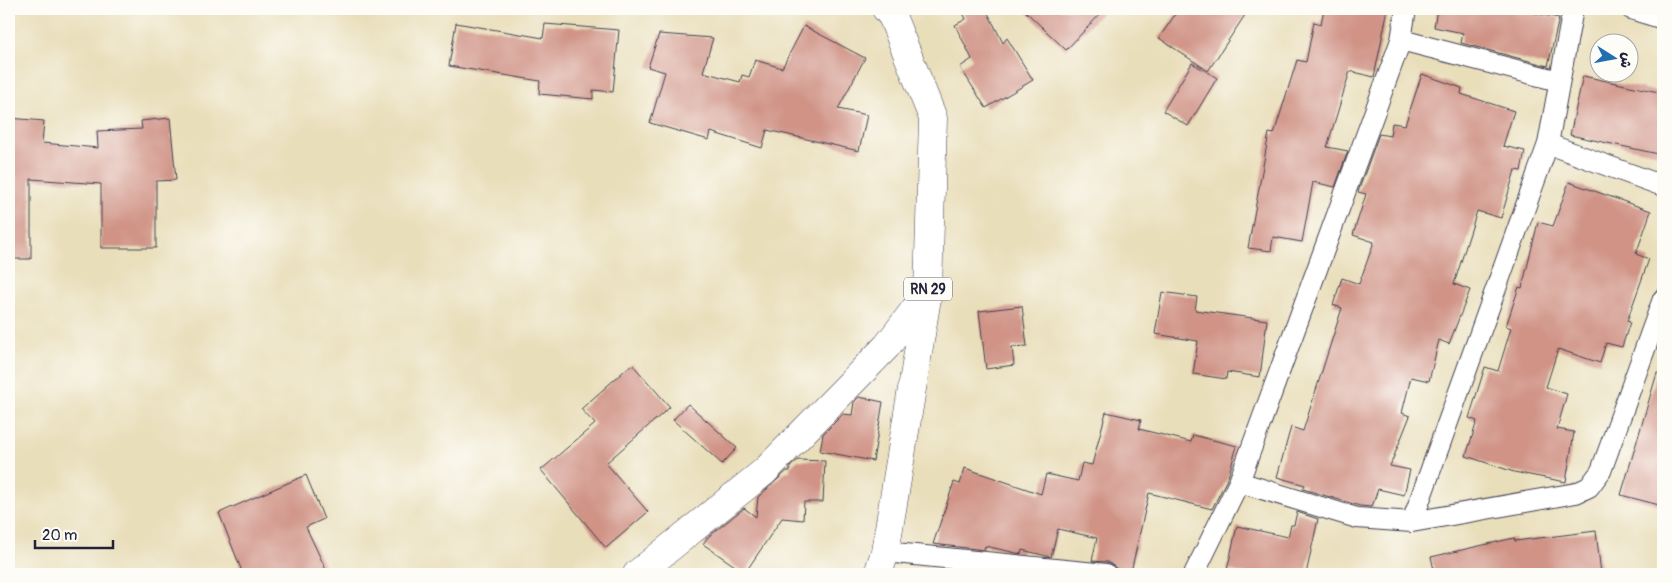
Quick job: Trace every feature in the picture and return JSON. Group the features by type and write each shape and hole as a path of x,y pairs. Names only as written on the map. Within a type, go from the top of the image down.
{"main road":[{"name":"RN 29","path":"881,563 928,292 933,118 892,16 886,9"},
{"path":"637,574 764,471 887,346 928,292"}],"street":[{"path":"1194,574 1239,482 1401,40 1406,9"},
{"path":"1412,522 1548,144 1573,9"},
{"path":"1631,9 1663,19"},
{"path":"1401,40 1559,81"},
{"path":"1548,144 1663,186"},
{"path":"1239,482 1357,518 1412,522 1576,494 1589,487 1601,471 1663,300"},
{"path":"881,563 1106,574"}],"building":[{"path":"961,9 986,9 1003,43 1007,38 1033,80 986,108 960,67 972,59 955,25 966,19"},
{"path":"1023,9 1105,9 1066,50"},
{"path":"1179,9 1249,9 1208,71 1159,38"},
{"path":"1324,9 1388,9 1374,77 1350,71 1327,147 1348,151 1335,187 1313,182 1302,242 1273,237 1271,251 1248,248 1269,133 1274,134 1297,60 1306,62 1314,22 1321,24"},
{"path":"1437,9 1516,9 1559,18 1548,66 1461,43 1463,33 1434,27"},
{"path":"456,23 543,38 545,24 619,30 613,92 593,90 593,99 539,94 540,81 449,66"},
{"path":"804,26 865,58 838,109 867,115 859,151 767,130 762,148 711,132 709,140 650,123 665,72 648,67 659,34 713,38 703,72 740,82 742,75 749,77 755,60 782,68"},
{"path":"1192,63 1217,78 1188,126 1163,111"},
{"path":"1422,74 1462,88 1461,94 1514,111 1503,146 1525,151 1521,171 1515,170 1501,218 1477,211 1454,284 1470,290 1449,344 1439,340 1429,381 1411,377 1402,413 1410,416 1390,466 1410,470 1404,495 1378,489 1372,507 1360,506 1303,489 1305,485 1277,477 1291,427 1303,431 1342,308 1333,305 1342,278 1359,284 1374,242 1353,235 1366,194 1358,192 1379,134 1390,136 1392,123 1405,125"},
{"path":"1583,76 1590,77 1590,82 1611,82 1663,93 1663,155 1570,135"},
{"path":"9,118 44,121 42,143 98,148 97,131 142,129 141,121 170,118 176,180 156,181 156,248 101,248 101,184 31,179 31,259 9,259"},
{"path":"1569,182 1651,211 1636,254 1649,259 1627,321 1630,322 1622,347 1606,343 1600,363 1558,349 1546,387 1567,394 1557,429 1574,432 1566,482 1514,472 1466,456 1477,421 1469,418 1485,367 1498,371 1511,328 1506,326 1519,287 1522,288 1538,222 1553,226"},
{"path":"1162,292 1197,297 1195,310 1267,320 1260,377 1227,372 1226,379 1193,374 1198,341 1155,334"},
{"path":"1022,306 1027,346 1012,347 1014,365 986,369 979,311"},
{"path":"632,364 670,407 606,463 648,512 606,548 541,470 595,424 581,409"},
{"path":"1657,373 1663,374 1663,506 1621,495"},
{"path":"859,397 883,402 873,461 820,451 823,434 843,414 852,415 854,402"},
{"path":"688,404 737,448 722,464 673,420"},
{"path":"1106,412 1141,420 1139,429 1191,442 1193,435 1237,446 1228,477 1212,509 1149,493 1131,572 1117,569 1108,562 1092,561 1097,538 1058,529 1051,557 1022,550 1021,554 985,546 984,550 933,544 954,482 960,484 965,468 1041,494 1046,474 1078,481 1082,463 1092,465"},
{"path":"798,460 825,461 823,502 804,502 803,520 782,518 745,573 703,544 708,537 744,508 756,517 758,497 787,471 790,471 790,467"},
{"path":"306,475 324,519 306,527 328,574 243,574 219,513"},
{"path":"1297,512 1318,519 1306,574 1246,574 1227,570 1237,526 1288,537 1291,525 1294,525"},
{"path":"1596,531 1601,574 1435,574 1431,557 1514,538 1515,541"}]}
